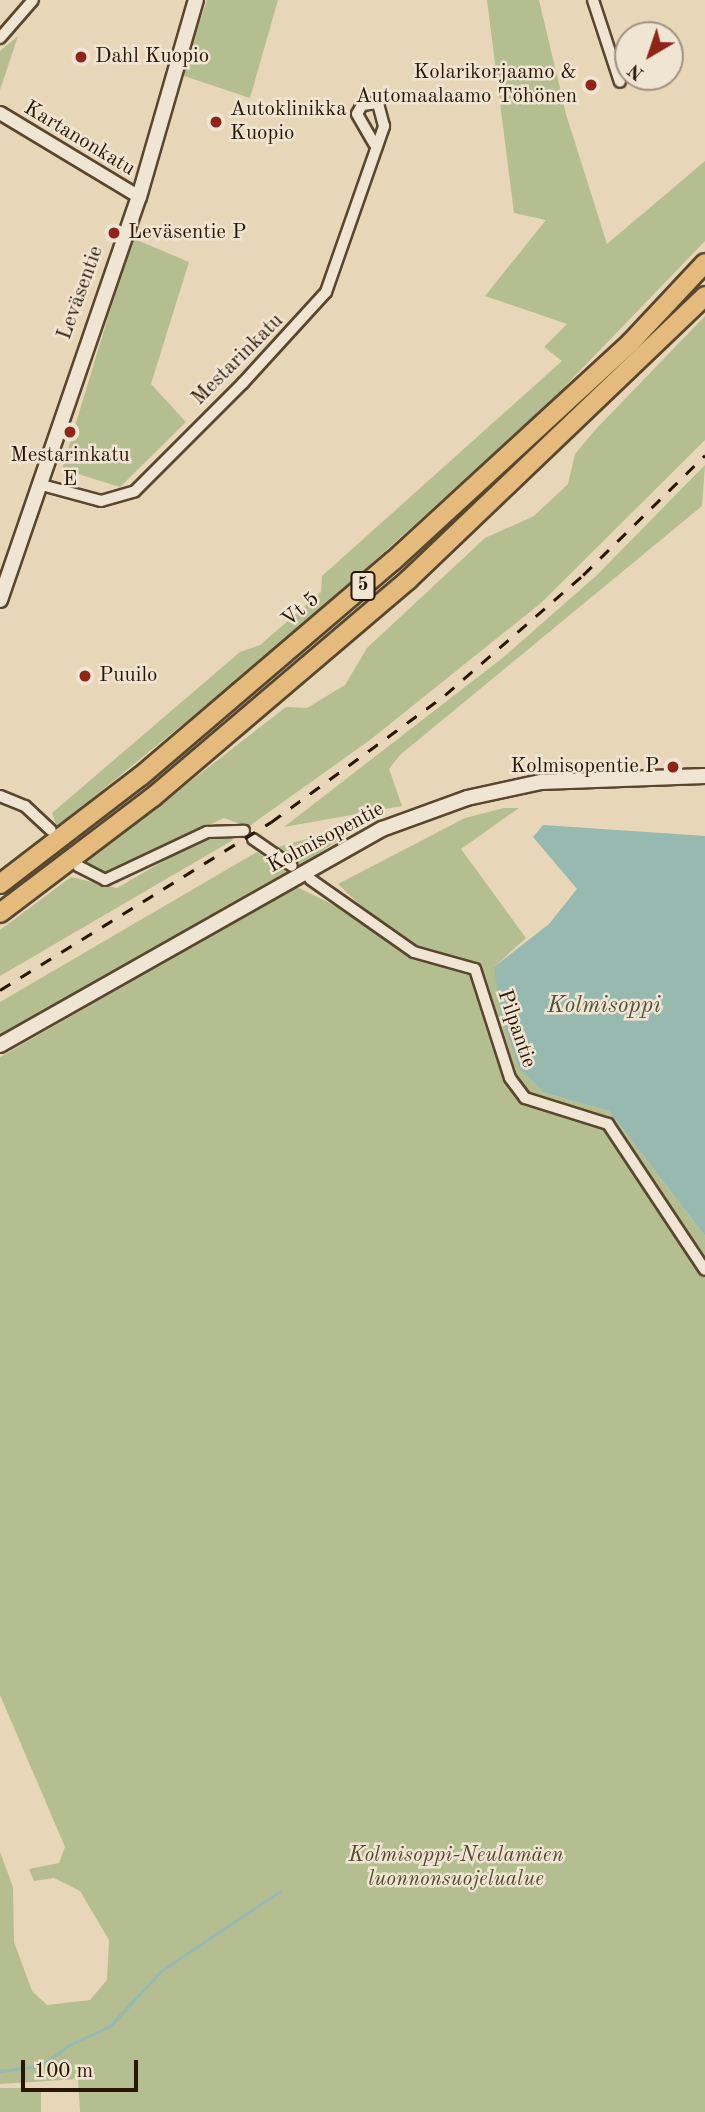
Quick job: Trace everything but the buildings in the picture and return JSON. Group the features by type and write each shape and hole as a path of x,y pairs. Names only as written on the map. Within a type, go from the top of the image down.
{"highway":[{"name":"Vt 5","path":"0,884 141,776 393,561 631,342 705,263"},
{"name":"5","path":"0,913 153,797 408,580 705,296"}],"main road":[{"name":"Leväsentie","path":"0,600 139,197 196,0"},
{"name":"Kolmisopentie","path":"0,1045 382,829 467,798 541,782 705,776"}],"street":[{"path":"0,38 33,0"},
{"path":"593,0 614,64"},
{"name":"Kartanonkatu","path":"0,113 139,197"},
{"name":"Mestarinkatu","path":"38,484 101,501 135,491 233,393 326,292 374,144"},
{"path":"0,796 25,806 51,830"},
{"path":"78,866 105,880 207,832 244,831"},
{"path":"253,839 292,866"},
{"name":"Pilpantie","path":"310,879 414,952 475,969 510,1079 525,1098 608,1124 705,1270"}],"green space":[{"path":"207,0 278,0 250,98 181,75"},
{"path":"487,0 539,0 566,114 607,244 705,161 705,241 545,407 292,635 57,827 52,813 240,652 260,645 321,592 322,576 562,361 544,347 567,324 485,296 546,220 514,213"},
{"path":"18,36 0,90 0,51"},
{"path":"132,238 189,262 151,384 186,422 120,487 62,469"},
{"path":"705,316 705,440 541,603 370,740 248,827 224,818 103,875 84,864 286,707 307,708 345,685 367,648 485,538 534,516 568,484 575,454"},
{"path":"705,465 702,506 400,755 389,769 402,806 284,827 505,656 597,575"},
{"name":"Kolmisoppi-Neulamäen luonnonsuojelualue","path":"504,808 519,808 461,849 526,938 494,967 545,1093 609,1111 705,1236 705,2112 80,2112 78,2079 0,2084 0,1852 13,1887 14,1942 32,1991 47,2005 90,2000 107,1980 109,1940 80,1891 54,1878 34,1881 29,1869 59,1863 65,1847 0,1695 0,1057 297,887 350,913 361,906 338,884 465,818"},
{"path":"354,830 298,867 274,848 336,831"},
{"path":"228,834 233,840 0,976 0,930 71,877 117,888 191,845"},
{"path":"257,852 286,872 0,1036 0,1002"},
{"path":"0,2088 41,2088 41,2112 0,2112"}],"water":[{"name":"Kolmisoppi","path":"543,825 705,836 705,1236 609,1111 545,1093 519,1068 500,1011 494,967 549,924 577,889 533,837"}],"waterway":[{"path":"0,2071 41,2066 69,2045 109,2027 161,1971 280,1891"}],"railway":[{"path":"0,990 271,822 445,695 583,575 705,455"}],"place":[{"name":"Dahl Kuopio","path":"81,57"},
{"name":"Kolarikorjaamo & Automaalaamo Töhönen","path":"591,85"},
{"name":"Autoklinikka Kuopio","path":"216,122"},
{"name":"Leväsentie P","path":"114,233"},
{"name":"Mestarinkatu E","path":"70,432"},
{"name":"Puuilo","path":"85,676"},
{"name":"Kolmisopentie P","path":"673,767"}]}
